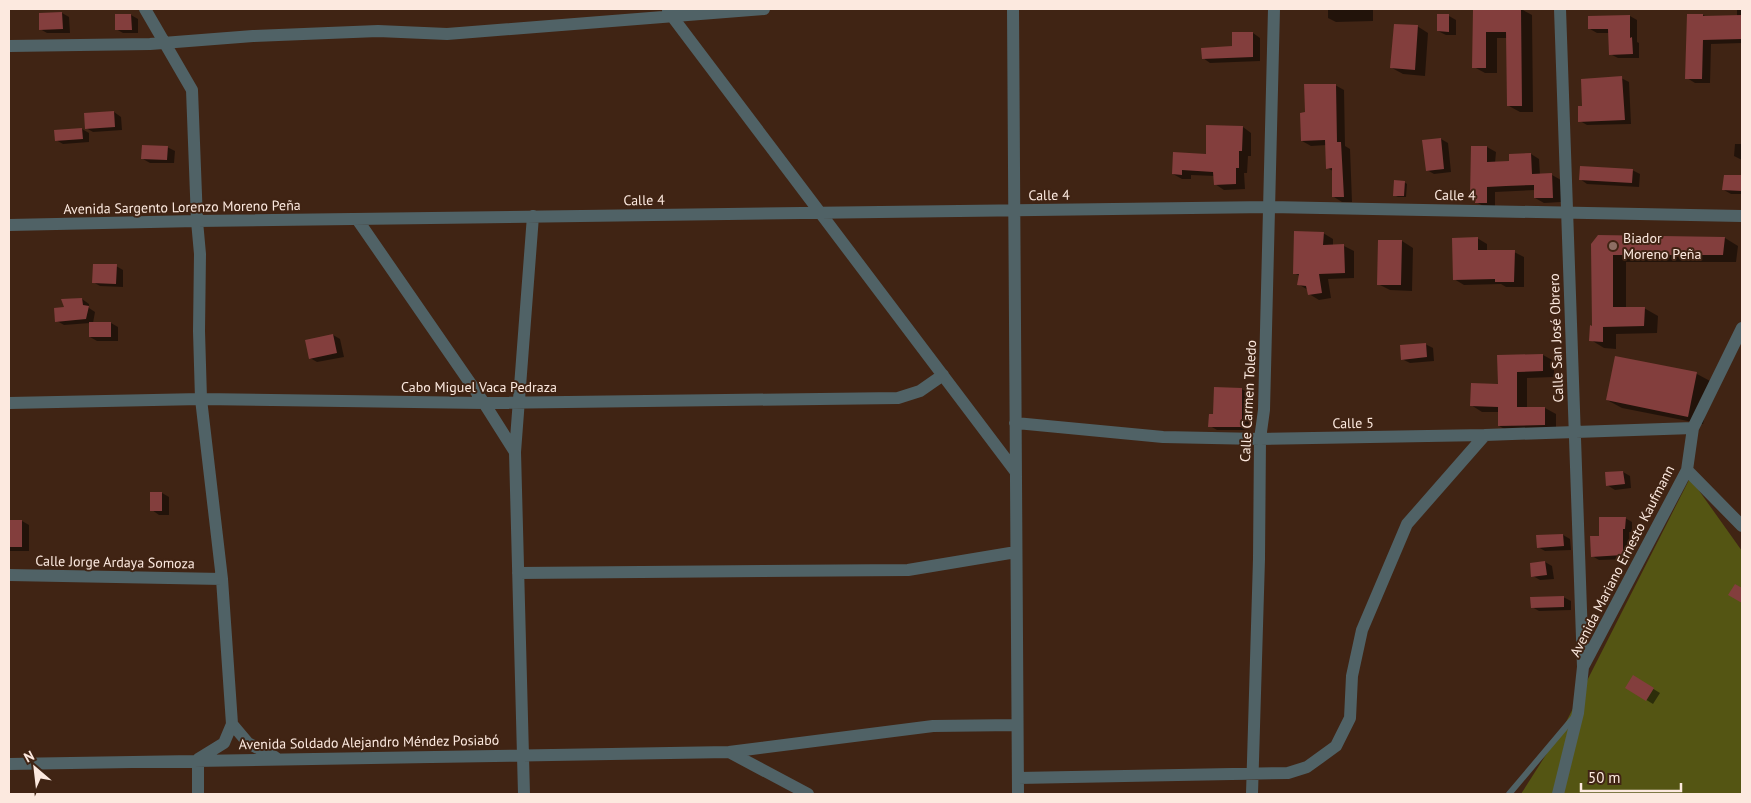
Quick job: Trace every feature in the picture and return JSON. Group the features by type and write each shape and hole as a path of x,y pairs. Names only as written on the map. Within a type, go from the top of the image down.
{"street":[{"path":"145,9 192,90 200,254 199,331 201,399 222,578 232,724 224,743 198,759 198,794"},
{"path":"9,46 165,43 254,36 358,32 447,34 669,12 764,9"},
{"path":"1013,9 1018,794"},
{"name":"Calle Carmen Toledo","path":"1252,794 1259,559 1260,439 1264,410 1274,9"},
{"name":"Calle San José Obrero","path":"1560,9 1583,667"},
{"path":"669,12 1016,471"},
{"name":"Calle 4","path":"357,219 1269,207 1742,216"},
{"path":"524,794 515,452 533,216"},
{"path":"357,219 484,403 515,452"},
{"name":"Avenida Sargento Lorenzo Moreno Peña","path":"9,225 357,219"},
{"name":"Avenida Mariano Ernesto Kaufmann","path":"1558,794 1578,713 1583,667 1687,470 1692,428 1742,328"},
{"name":"Cabo Miguel Vaca Pedraza","path":"9,403 201,399 484,403 898,398 920,392 943,375"},
{"name":"Calle 5","path":"1015,424 1162,437 1260,439 1485,435 1692,428"},
{"path":"1018,778 1288,773 1308,767 1336,746 1350,718 1352,676 1362,630 1407,524 1485,435"},
{"path":"1687,470 1742,526"},
{"path":"518,573 908,570 1016,552"},
{"name":"Calle Jorge Ardaya Somoza","path":"9,575 222,578"},
{"path":"232,724 248,743 277,758"},
{"name":"Avenida Soldado Alejandro Méndez Posiabó","path":"9,764 198,759 730,752 933,726 1017,724"},
{"path":"730,752 808,794"}],"lane":[{"path":"1509,794 1578,713"}],"shaded area":[{"path":"1690,478 1742,551 1742,794 1521,794 1563,728"}],"building":[{"path":"1473,9 1521,9 1522,106 1507,106 1506,32 1486,32 1486,68 1472,68"},
{"path":"62,12 63,29 39,30 39,13"},
{"path":"115,14 131,14 132,30 115,30"},
{"path":"1437,14 1449,14 1449,32 1437,31"},
{"path":"1687,14 1703,14 1703,16 1742,15 1742,39 1703,40 1702,79 1685,79"},
{"path":"1630,15 1630,38 1632,37 1633,54 1609,55 1608,29 1588,29 1588,16"},
{"path":"1394,24 1418,25 1415,70 1390,68"},
{"path":"1232,32 1253,32 1253,57 1202,59 1201,48 1232,46"},
{"path":"1622,76 1625,120 1578,122 1578,106 1582,106 1581,79"},
{"path":"1304,84 1336,84 1337,142 1341,142 1344,197 1332,197 1332,168 1326,169 1325,140 1301,141 1300,113 1305,112"},
{"path":"114,111 115,127 85,129 84,113"},
{"path":"1206,125 1243,126 1242,151 1239,151 1239,168 1236,168 1236,184 1214,185 1213,172 1182,170 1182,175 1172,174 1173,152 1206,154"},
{"path":"82,128 83,139 55,141 54,130"},
{"path":"1441,138 1444,169 1426,171 1422,140"},
{"path":"142,145 168,146 167,160 141,159"},
{"path":"1471,146 1487,146 1487,162 1509,161 1509,154 1531,153 1532,174 1552,173 1553,198 1534,198 1534,185 1487,187 1487,203 1475,203 1475,196 1470,196"},
{"path":"1580,166 1633,169 1632,183 1579,180"},
{"path":"1724,175 1742,175 1742,191 1722,190"},
{"path":"1394,180 1405,181 1404,196 1393,196"},
{"path":"1294,231 1324,232 1323,245 1344,244 1345,273 1319,274 1322,293 1308,295 1306,286 1297,285 1299,274 1293,274"},
{"path":"1598,235 1725,237 1723,255 1613,255 1613,307 1645,307 1644,326 1603,327 1603,342 1589,341 1590,325 1592,326 1591,244"},
{"path":"1478,237 1478,250 1515,250 1514,282 1495,282 1495,279 1453,280 1452,238"},
{"path":"1378,240 1402,240 1401,285 1377,285"},
{"path":"93,264 117,264 116,284 92,283"},
{"path":"82,298 83,305 89,306 86,319 55,322 54,308 64,307 61,299"},
{"path":"89,322 111,322 111,337 89,337"},
{"path":"333,334 337,353 309,359 305,340"},
{"path":"1426,343 1427,357 1401,360 1400,345"},
{"path":"1543,354 1543,371 1517,372 1517,407 1545,407 1545,425 1498,426 1498,407 1470,406 1471,383 1498,384 1497,355"},
{"path":"1615,356 1697,372 1688,417 1606,400"},
{"path":"1214,387 1242,388 1242,427 1208,427 1209,414 1213,414"},
{"path":"1623,471 1625,484 1606,486 1605,472"},
{"path":"150,492 162,492 162,511 150,511"},
{"path":"1599,517 1626,517 1625,529 1623,529 1623,555 1591,557 1590,536 1599,536"},
{"path":"9,520 22,520 22,547 9,547"},
{"path":"1563,534 1564,546 1537,548 1536,535"},
{"path":"1545,561 1547,575 1531,577 1530,563"},
{"path":"1735,584 1742,588 1742,603 1728,595"},
{"path":"1564,596 1564,607 1531,608 1530,597"},
{"path":"1633,675 1654,688 1646,701 1625,688"}],"place":[{"name":"Biador Moreno Peña","path":"1613,246"}]}
